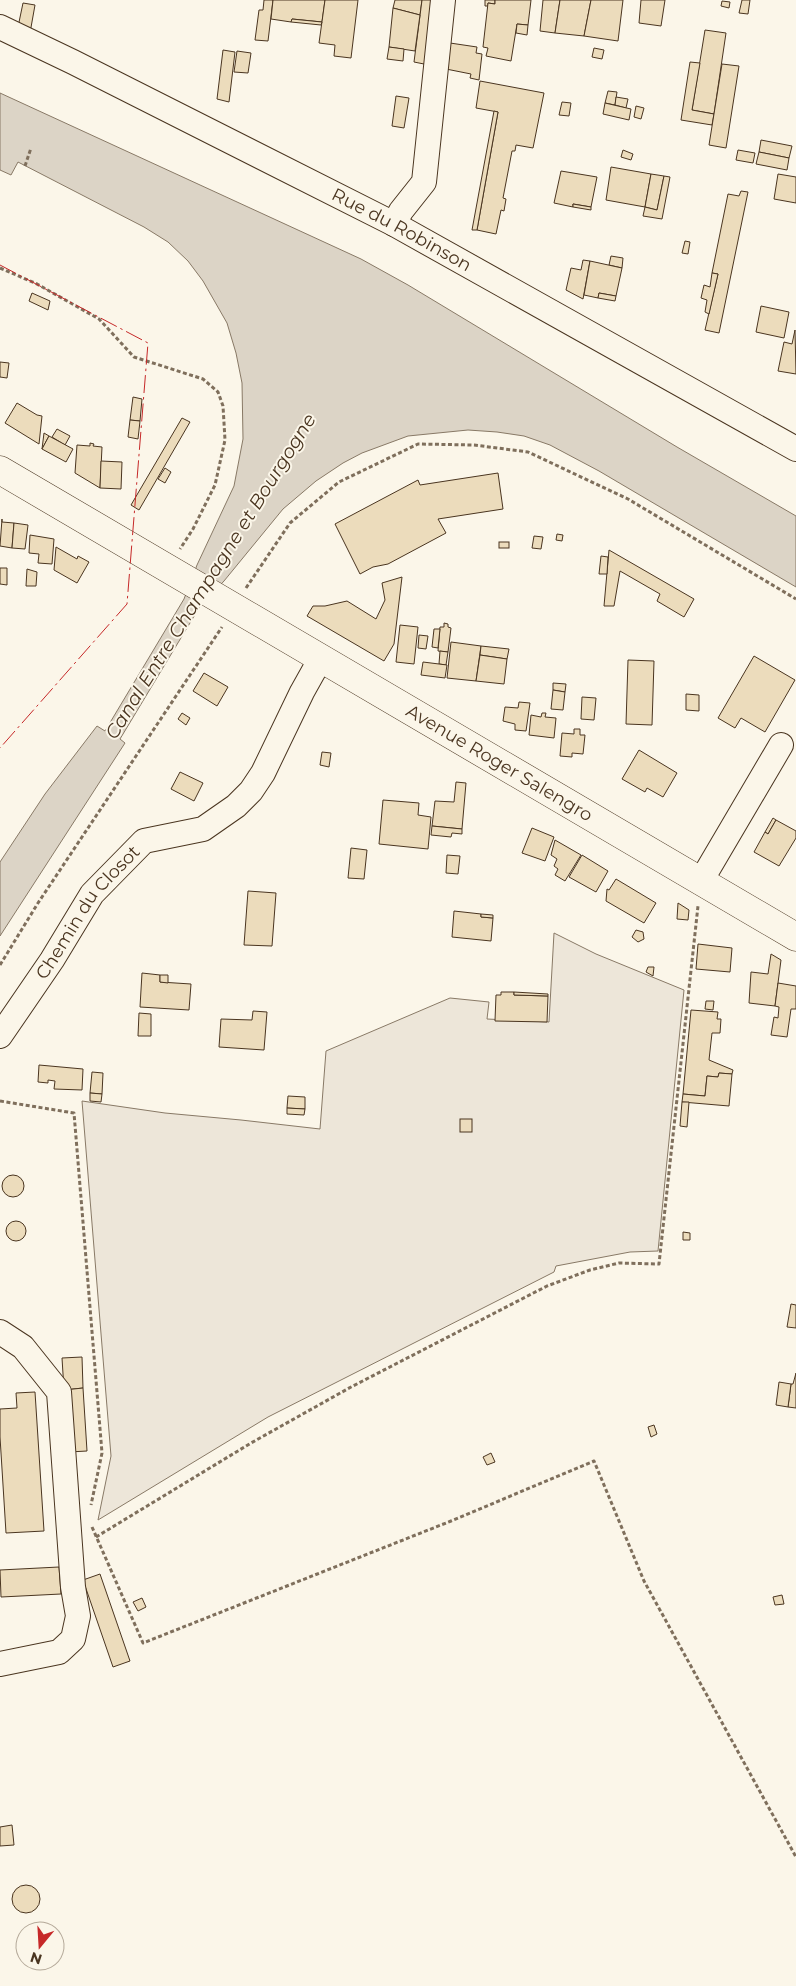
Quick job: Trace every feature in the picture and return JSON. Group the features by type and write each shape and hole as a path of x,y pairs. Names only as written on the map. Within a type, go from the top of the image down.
{"main road":[{"name":"Avenue Roger Salengro","path":"0,470 796,937"}],"street":[{"path":"394,224 401,211 424,182 444,0"},
{"name":"Rue du Robinson","path":"0,27 394,224 796,449"},
{"name":"Chemin du Closot","path":"0,1036 52,960 92,894 144,842 203,829 236,806 251,791 263,773 302,692 322,658"},
{"path":"701,881 781,745"},
{"path":"0,1332 23,1347 58,1392 73,1587 78,1616 72,1639 60,1652 0,1664"}],"path":[{"path":"25,166 31,148"},
{"path":"0,268 37,284 99,319 134,357 203,379 218,392 223,406 225,440 215,485 171,570"},
{"path":"0,965 38,903 212,643 230,605 290,523 339,482 418,444 474,445 528,452 628,500 796,599"},
{"path":"96,1537 251,1443 351,1387 547,1286 581,1272 619,1262 659,1264 701,881"},
{"path":"0,1101 74,1113 102,1453 90,1509"},
{"path":"90,1524 143,1643 451,1521 594,1461 644,1582 796,1857"}],"shaded area":[{"path":"554,933 596,954 684,990 658,1251 630,1252 556,1266 554,1272 268,1417 98,1520 111,1456 82,1101 165,1113 320,1129 326,1051 450,998 489,1002 487,1019 549,1022"}],"water":[{"name":"Canal Entre Champagne et Bourgogne","path":"0,93 361,259 408,285 677,447 796,516 796,587 599,471 550,445 524,436 468,430 408,436 362,453 316,481 283,509 224,581 199,608 120,739 125,743 0,936 0,862 45,794 97,726 105,731 184,599 197,565 234,486 243,439 242,383 236,353 227,323 203,281 188,261 168,242 144,227 18,162 11,175 0,170"}],"building":[{"path":"264,0 273,0 268,41 255,40 259,10 263,10"},
{"path":"273,0 325,0 322,22 292,19 291,22 271,19"},
{"path":"325,0 358,0 351,58 334,56 335,45 319,43"},
{"path":"395,0 422,0 420,15 393,8"},
{"path":"422,0 433,0 429,65 414,62"},
{"path":"485,0 495,0 495,4 488,3 488,6 485,6"},
{"path":"495,0 531,0 528,25 517,24 511,61 486,56 488,48 483,47 488,3 495,4"},
{"path":"543,0 560,0 555,33 540,31"},
{"path":"560,0 591,0 584,36 555,33"},
{"path":"591,0 623,0 618,41 584,36"},
{"path":"641,0 665,0 661,26 639,23"},
{"path":"742,0 750,0 748,14 739,13"},
{"path":"722,1 730,2 729,8 721,6"},
{"path":"23,3 35,5 30,33 18,27"},
{"path":"393,8 420,15 415,51 389,47"},
{"path":"292,19 322,22 321,25 291,22"},
{"path":"517,24 528,25 527,35 516,33"},
{"path":"705,30 726,33 714,114 692,110"},
{"path":"450,43 477,47 476,53 482,54 479,80 470,78 471,74 446,69"},
{"path":"389,47 404,49 403,61 387,59"},
{"path":"594,48 604,50 602,59 592,57"},
{"path":"223,50 235,52 229,102 217,99"},
{"path":"237,51 251,53 248,73 234,72"},
{"path":"690,62 700,63 692,110 714,114 712,125 681,120"},
{"path":"722,64 739,66 726,148 709,145"},
{"path":"480,81 544,93 533,148 516,145 515,151 512,151 503,198 506,199 504,211 501,210 496,234 477,230 498,112 476,108"},
{"path":"608,91 617,92 615,105 605,103"},
{"path":"396,96 409,98 404,128 392,126"},
{"path":"616,97 628,99 626,108 615,105"},
{"path":"562,102 571,103 569,116 559,115"},
{"path":"605,103 631,109 629,120 603,114"},
{"path":"636,106 644,108 641,119 634,117"},
{"path":"494,111 498,112 477,230 472,230"},
{"path":"761,140 792,146 789,158 759,152"},
{"path":"623,150 633,154 631,160 621,157"},
{"path":"738,150 755,153 753,163 736,160"},
{"path":"759,152 789,158 787,170 756,164"},
{"path":"611,167 651,174 645,207 606,200"},
{"path":"561,171 597,177 591,207 573,204 573,207 554,203"},
{"path":"651,174 664,176 657,210 645,207"},
{"path":"778,174 796,177 796,203 774,199"},
{"path":"664,176 670,177 662,219 643,216 645,207 657,210"},
{"path":"741,191 748,192 719,333 705,330 718,274 712,273 728,194 739,196"},
{"path":"573,204 591,207 591,210 573,207"},
{"path":"685,241 690,242 688,254 682,253"},
{"path":"611,256 623,258 622,268 609,265"},
{"path":"583,260 590,261 583,299 566,290 571,268 581,270"},
{"path":"590,261 622,268 616,296 599,293 598,298 584,295"},
{"path":"712,273 718,274 709,314 705,312 707,300 701,298 704,285 710,287"},
{"path":"32,293 50,301 48,310 29,301"},
{"path":"599,293 616,296 615,301 598,298"},
{"path":"761,306 789,312 784,338 756,332"},
{"path":"795,330 796,374 778,371 784,342 792,344"},
{"path":"0,362 9,363 7,378 0,377"},
{"path":"133,397 142,399 140,421 130,420"},
{"path":"17,403 42,416 39,444 5,423"},
{"path":"182,418 190,422 139,510 131,505"},
{"path":"130,420 140,421 138,439 128,437"},
{"path":"57,429 70,436 65,445 52,437"},
{"path":"44,433 49,436 42,449"},
{"path":"49,436 73,449 66,462 42,449"},
{"path":"90,443 94,444 93,446 102,447 100,488 75,473 77,445 90,446"},
{"path":"101,461 122,462 121,489 100,488"},
{"path":"165,468 171,472 165,483 158,479"},
{"path":"498,473 503,509 438,519 446,533 388,564 373,567 360,574 335,524 418,480 420,485"},
{"path":"2,519 2,522 14,523 12,548 0,546"},
{"path":"14,523 28,525 25,549 12,548"},
{"path":"557,534 563,535 562,541 556,540"},
{"path":"30,535 54,539 52,564 38,563 39,554 29,553"},
{"path":"534,536 543,537 541,549 532,548"},
{"path":"499,542 509,542 509,548 499,548"},
{"path":"56,547 77,559 78,556 89,562 77,583 54,570"},
{"path":"609,550 694,599 684,617 657,601 660,594 620,571 614,606 604,606"},
{"path":"601,556 608,557 607,574 599,574"},
{"path":"0,568 7,568 7,585 0,584"},
{"path":"27,569 37,572 36,586 26,586"},
{"path":"402,577 394,644 384,661 307,616 313,606 325,606 347,601 376,619 385,600 382,583"},
{"path":"444,623 448,624 448,627 451,628 448,652 438,651 440,627 444,627"},
{"path":"400,625 418,627 414,664 396,662"},
{"path":"434,629 440,629 438,648 432,647"},
{"path":"419,635 428,636 426,649 418,648"},
{"path":"451,642 481,646 476,681 447,678"},
{"path":"481,646 509,649 507,659 480,655"},
{"path":"440,651 448,652 446,665 439,664"},
{"path":"480,655 507,659 504,684 476,681"},
{"path":"754,656 795,680 765,732 741,718 735,728 718,718"},
{"path":"628,660 654,661 652,725 626,724"},
{"path":"423,662 447,665 445,678 421,675"},
{"path":"204,673 228,687 217,706 193,691"},
{"path":"553,683 566,684 565,692 553,690"},
{"path":"553,690 565,692 563,710 551,709"},
{"path":"686,694 699,695 699,711 686,710"},
{"path":"582,697 596,698 594,720 581,719"},
{"path":"519,702 530,703 526,731 515,730 515,724 503,721 505,707 518,708"},
{"path":"182,713 190,718 186,725 178,719"},
{"path":"542,713 546,713 545,717 556,718 554,738 529,735 531,715 541,717"},
{"path":"574,729 580,729 580,735 585,735 583,754 572,753 572,757 560,756 562,733 574,734"},
{"path":"639,750 677,773 663,797 647,788 645,792 622,779"},
{"path":"322,752 331,753 329,767 320,765"},
{"path":"180,772 203,783 194,801 171,789"},
{"path":"456,782 466,783 462,829 432,826 435,801 454,802"},
{"path":"383,800 419,803 418,815 431,817 428,849 379,844"},
{"path":"773,818 776,820 768,834 765,832"},
{"path":"776,820 796,831 796,838 779,866 754,852 765,832 768,834"},
{"path":"432,826 462,829 462,834 452,833 451,837 431,835"},
{"path":"532,828 554,837 545,861 522,853"},
{"path":"555,840 581,855 565,881 555,875 558,869 554,866 557,859 551,855"},
{"path":"351,848 367,850 364,879 348,878"},
{"path":"447,855 460,856 458,874 446,873"},
{"path":"582,855 608,871 596,892 569,877"},
{"path":"616,879 656,903 644,923 606,901 607,889 609,890"},
{"path":"248,891 276,893 272,946 244,945"},
{"path":"678,903 689,910 688,920 677,919"},
{"path":"454,911 481,914 481,917 493,918 491,941 452,937"},
{"path":"481,914 493,915 493,918 481,917"},
{"path":"636,930 643,932 644,939 638,942 632,937"},
{"path":"698,944 732,948 730,972 696,969"},
{"path":"771,954 781,960 775,1006 749,1003 751,972 768,974"},
{"path":"648,967 654,967 653,976 646,972"},
{"path":"142,973 160,975 160,982 191,984 189,1010 140,1007"},
{"path":"160,975 168,975 168,983 160,982"},
{"path":"778,983 796,986 796,1009 791,1009 787,1037 771,1035 774,1017 778,1018 779,1007 775,1006"},
{"path":"501,992 514,992 514,995 548,996 547,1022 495,1021 496,995 501,995"},
{"path":"514,992 548,994 548,996 514,995"},
{"path":"706,1001 714,1001 713,1010 705,1009"},
{"path":"691,1010 718,1012 717,1019 721,1019 720,1033 712,1033 709,1060 733,1070 732,1074 719,1073 718,1077 707,1076 705,1096 683,1094"},
{"path":"253,1011 267,1012 264,1050 219,1047 221,1019 252,1020"},
{"path":"139,1013 151,1014 151,1036 138,1036"},
{"path":"39,1065 83,1069 82,1090 54,1089 55,1081 48,1080 48,1083 38,1082"},
{"path":"92,1072 103,1073 102,1094 90,1093"},
{"path":"719,1073 732,1074 729,1106 682,1102 683,1094 705,1096 707,1076 718,1077"},
{"path":"90,1093 102,1094 101,1102 90,1101"},
{"path":"288,1096 305,1097 305,1109 287,1108"},
{"path":"682,1102 689,1102 687,1127 680,1126"},
{"path":"287,1108 305,1109 304,1115 287,1114"},
{"path":"460,1119 472,1119 472,1132 460,1132"},
{"path":"13,1175 23,1182 24,1186 17,1196 13,1197 3,1190 2,1186 9,1176"},
{"path":"12,1221 20,1221 26,1227 26,1235 20,1241 12,1241 6,1235 6,1227"},
{"path":"683,1232 690,1233 690,1240 683,1240"},
{"path":"791,1304 796,1305 796,1328 787,1327"},
{"path":"82,1357 83,1388 64,1390 62,1358"},
{"path":"796,1373 796,1408 788,1407 791,1384 793,1384"},
{"path":"779,1382 791,1384 788,1407 776,1405"},
{"path":"83,1388 87,1451 69,1452 64,1390"},
{"path":"35,1392 44,1531 6,1533 0,1409 17,1408 16,1393"},
{"path":"654,1425 657,1434 651,1437 648,1427"},
{"path":"491,1453 495,1462 487,1465 483,1457"},
{"path":"59,1567 61,1594 1,1597 0,1570"},
{"path":"100,1574 130,1661 113,1667 83,1580"},
{"path":"782,1595 784,1604 775,1605 773,1597"},
{"path":"142,1598 146,1607 138,1611 133,1602"},
{"path":"12,1825 14,1845 0,1846 0,1827"},
{"path":"26,1885 36,1889 40,1899 36,1909 26,1913 16,1909 12,1899 16,1889"}],"power":[{"path":"0,265 148,343 127,604 0,748"}]}
